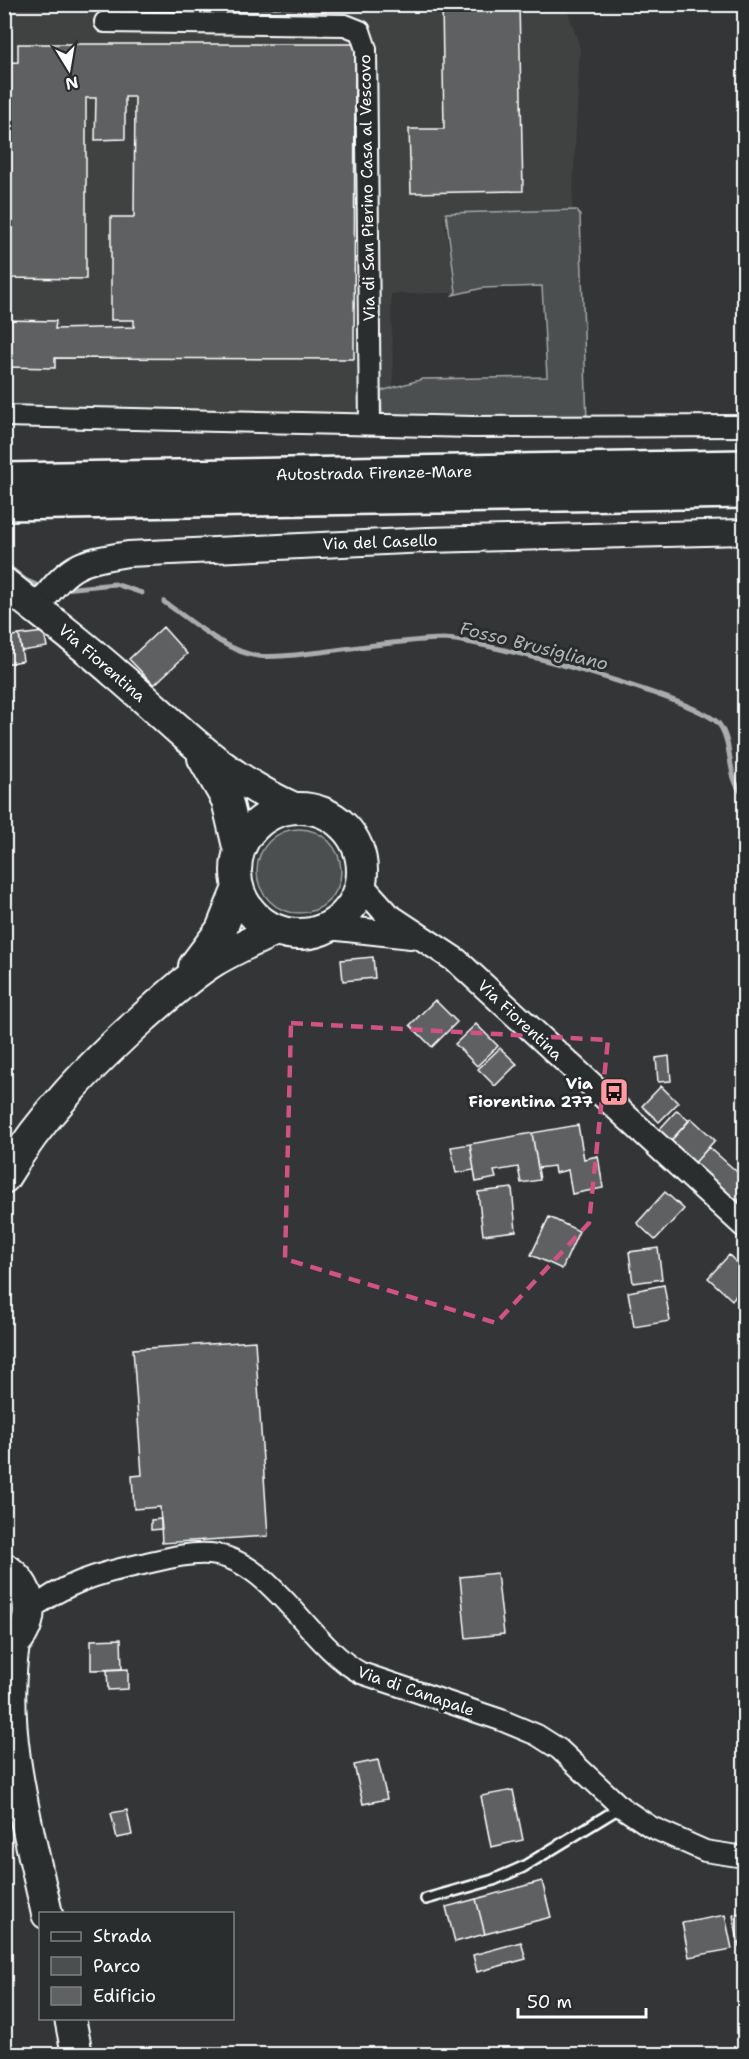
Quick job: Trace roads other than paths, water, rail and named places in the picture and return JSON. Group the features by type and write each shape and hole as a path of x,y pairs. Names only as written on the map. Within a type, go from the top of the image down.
{"highway":[{"name":"Autostrada Firenze-Mare","path":"4,480 744,467"},
{"name":"Autostrada Firenze-Mare","path":"4,503 744,491"}],"main road":[{"name":"Via Fiorentina","path":"15,596 116,673 196,748 258,791 294,808"},
{"name":"Via Fiorentina","path":"196,748 227,800 239,851"},
{"path":"294,808 325,814 343,826 360,853 361,885 350,910 329,927 298,934 276,930 256,918 245,904 238,888 236,866 239,851 249,833 264,818 294,808"},
{"path":"178,987 221,930 238,888"},
{"path":"4,1178 36,1132 67,1094 116,1043 178,987 214,961 276,930"},
{"path":"19,1587 26,1627 9,1648 6,1728 47,1912"},
{"path":"70,2020 77,2055"}],"street":[{"name":"Via di San Pierino Casa al Vescovo","path":"105,22 345,25 360,32 366,49 369,424"},
{"path":"4,416 369,424 744,426"},
{"name":"Via del Casello","path":"15,596 61,577 87,561 139,554 427,540 744,532"},
{"name":"Via Fiorentina","path":"361,885 381,910 457,961 744,1225"},
{"name":"Via Fiorentina","path":"329,927 390,932 425,940"},
{"name":"Via di Canapale","path":"19,1587 46,1597 69,1585 125,1568 187,1555 208,1553 224,1556 252,1571 269,1585 328,1650 344,1664 362,1674 501,1720 537,1735 559,1749 621,1807 674,1839 705,1851 744,1857"},
{"path":"19,1587 69,1585"}],"lane":[{"path":"426,1899 493,1880 523,1867 621,1807"}],"waterway":[{"name":"Fosso Brusigliano","path":"4,563 25,580 43,588"},
{"name":"Fosso Brusigliano","path":"64,589 115,584 142,593"},
{"name":"Fosso Brusigliano","path":"164,602 221,642 258,656 285,656 443,639 541,659 633,686 703,713 719,724 727,741 735,780 744,795"}],"place":[{"name":"Via Fiorentina 277","path":"614,1092"}]}
